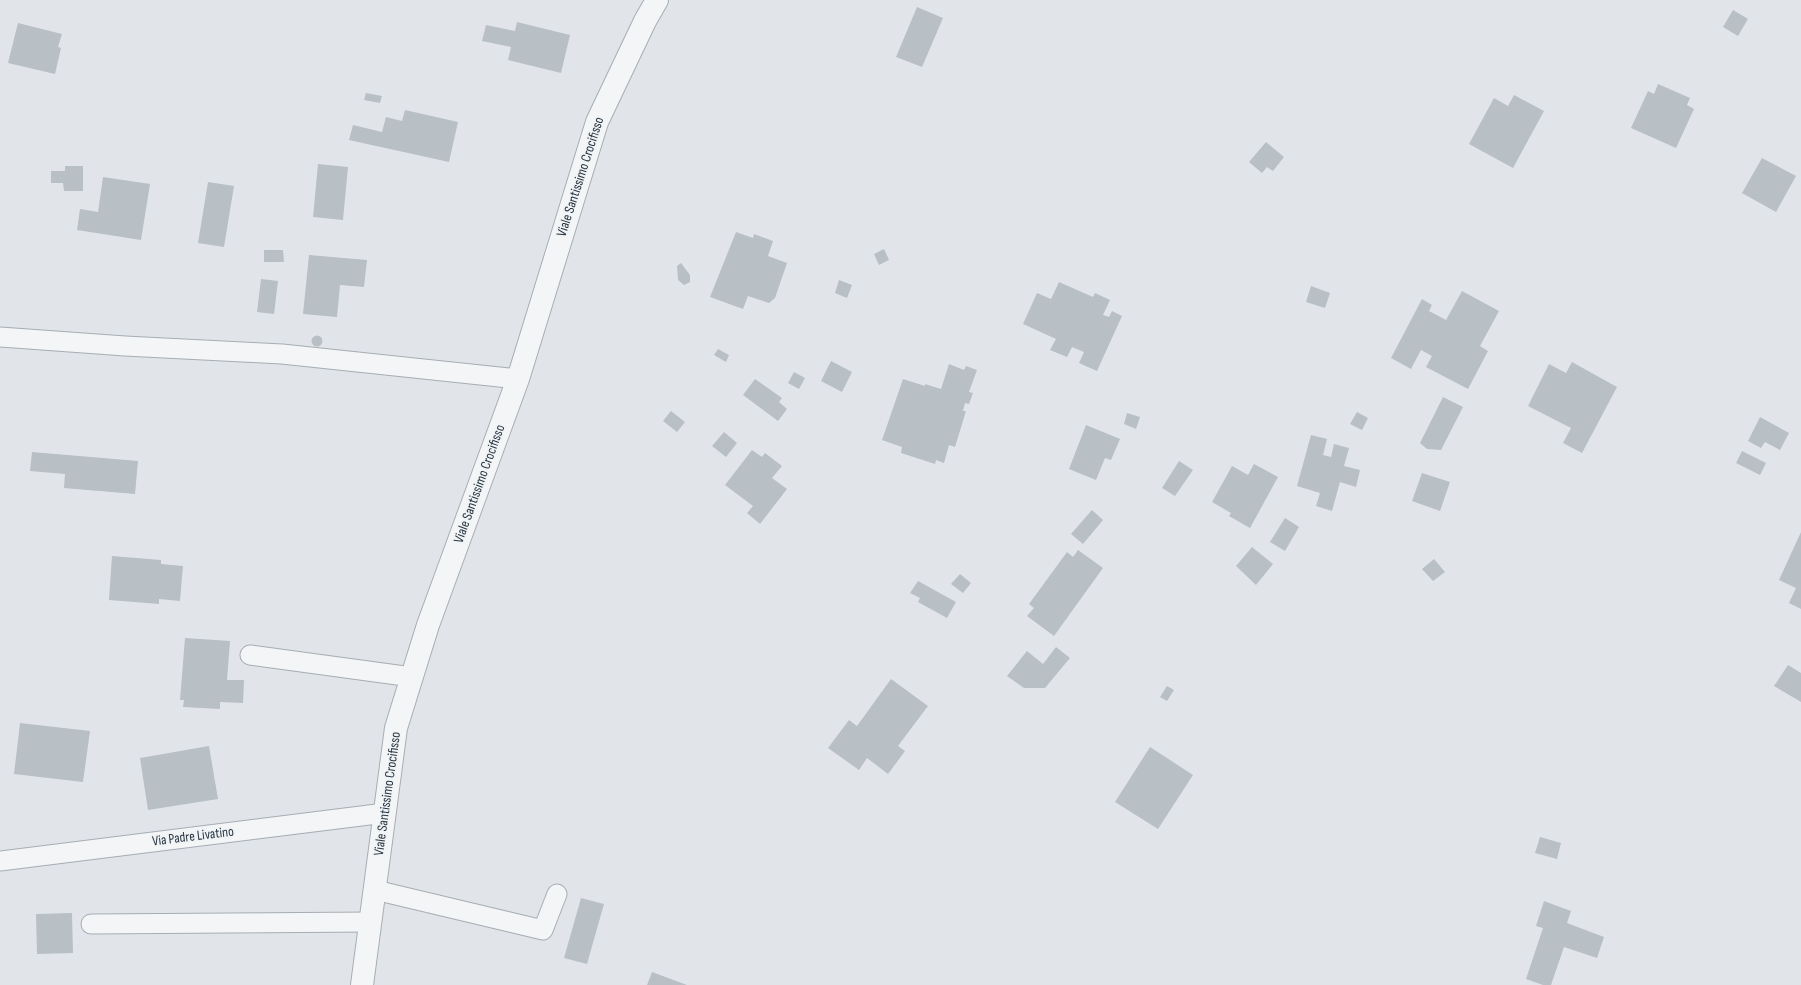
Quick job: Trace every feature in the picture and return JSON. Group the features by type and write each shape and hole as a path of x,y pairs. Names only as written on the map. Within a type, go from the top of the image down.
{"street":[{"name":"Viale Santissimo Crocifisso","path":"362,985 396,728 428,625 518,379 597,122 645,21 657,0"}],"lane":[{"path":"0,337 125,346 282,354 518,379"},
{"path":"250,655 412,677"},
{"name":"Via Padre Livatino","path":"0,861 385,813"},
{"path":"375,890 543,930 557,894"},
{"path":"91,924 371,922"}],"building":[{"path":"917,7 943,18 922,67 896,57"},
{"path":"1733,10 1748,19 1738,36 1723,27"},
{"path":"517,22 570,35 561,73 508,60 511,47 482,41 486,25 515,31"},
{"path":"18,23 62,34 58,47 61,48 55,74 8,63"},
{"path":"1658,84 1690,98 1687,105 1694,109 1676,148 1631,128 1648,91 1654,94"},
{"path":"366,93 382,96 380,103 364,100"},
{"path":"1514,95 1544,111 1513,168 1469,144 1494,98 1508,106"},
{"path":"405,110 458,122 449,162 349,140 353,125 382,132 386,117 402,121"},
{"path":"1266,142 1284,157 1273,171 1267,167 1262,173 1249,162"},
{"path":"1762,158 1796,176 1776,212 1742,193"},
{"path":"318,164 348,167 343,220 313,217"},
{"path":"65,166 83,166 83,191 64,191 63,183 51,183 51,171 65,171"},
{"path":"103,177 150,184 141,240 77,230 80,209 98,212"},
{"path":"208,182 234,186 224,247 198,243"},
{"path":"736,232 753,238 754,234 773,241 768,256 787,263 775,298 769,303 748,296 743,309 710,297"},
{"path":"884,249 889,260 879,265 874,254"},
{"path":"264,250 283,250 284,262 264,262"},
{"path":"309,255 367,260 364,287 340,285 337,317 303,314"},
{"path":"681,263 690,275 690,282 684,285 678,280 677,266"},
{"path":"261,279 278,281 274,314 257,312"},
{"path":"839,280 852,285 847,298 835,293"},
{"path":"1059,282 1093,297 1095,293 1110,300 1103,315 1109,317 1112,311 1122,316 1097,371 1079,363 1084,352 1072,347 1067,357 1050,350 1056,339 1023,324 1037,293 1051,299"},
{"path":"1311,286 1330,293 1325,308 1306,302"},
{"path":"1462,291 1499,311 1480,346 1488,351 1468,389 1426,367 1432,356 1421,350 1411,369 1391,358 1422,299 1432,305 1429,311 1446,320"},
{"path":"317,335 321,337 323,341 321,345 317,347 313,345 311,341 313,337"},
{"path":"718,349 729,355 726,362 714,355"},
{"path":"831,361 852,372 842,392 821,381"},
{"path":"1572,362 1617,387 1582,453 1563,443 1571,428 1528,406 1549,364 1566,373"},
{"path":"949,364 964,370 966,366 977,370 969,392 973,393 969,404 965,403 963,411 966,411 955,447 949,445 944,463 936,460 935,464 901,453 902,447 882,440 903,379 941,389"},
{"path":"794,372 805,378 799,389 788,383"},
{"path":"755,379 782,398 779,402 787,409 778,421 743,395"},
{"path":"1443,397 1463,407 1441,450 1427,449 1420,443"},
{"path":"671,411 685,422 677,432 663,421"},
{"path":"1357,412 1368,418 1362,430 1350,424"},
{"path":"1127,413 1140,417 1136,429 1124,424"},
{"path":"1760,417 1789,433 1780,450 1765,442 1761,448 1748,441"},
{"path":"1086,425 1120,439 1111,460 1105,458 1096,480 1069,469"},
{"path":"724,432 737,443 726,457 712,446"},
{"path":"1311,435 1327,439 1323,455 1331,457 1334,444 1349,448 1344,466 1360,470 1356,487 1340,482 1332,511 1316,506 1320,493 1297,486"},
{"path":"752,450 762,457 765,453 782,466 772,478 787,489 760,524 747,513 753,506 725,485"},
{"path":"1742,451 1766,463 1760,475 1736,463"},
{"path":"32,452 138,461 135,494 64,488 65,474 30,471"},
{"path":"1179,461 1193,470 1175,496 1162,488"},
{"path":"1254,464 1278,477 1250,528 1229,516 1231,513 1212,502 1232,466 1248,475"},
{"path":"1422,473 1450,482 1440,511 1412,501"},
{"path":"1092,510 1103,520 1083,544 1071,534"},
{"path":"1285,518 1299,527 1285,551 1270,542"},
{"path":"1801,532 1801,609 1789,603 1796,588 1779,580"},
{"path":"1252,547 1273,564 1256,585 1236,566"},
{"path":"1078,550 1103,568 1054,636 1027,616 1034,608 1029,604 1067,552 1073,557"},
{"path":"112,556 161,560 161,564 183,566 180,601 159,599 159,604 109,600"},
{"path":"1434,559 1445,572 1433,581 1422,569"},
{"path":"960,574 971,583 963,593 951,584"},
{"path":"918,581 956,602 947,618 918,602 920,598 910,593"},
{"path":"185,638 230,641 227,680 244,680 243,703 220,702 220,709 183,707 184,700 180,700"},
{"path":"1056,647 1070,658 1045,688 1024,688 1007,676 1027,651 1043,664"},
{"path":"1788,665 1801,673 1801,702 1774,686"},
{"path":"891,679 928,706 898,746 905,751 888,774 867,758 859,770 828,748 849,720 857,726"},
{"path":"1167,686 1174,690 1167,701 1160,697"},
{"path":"20,723 90,731 83,782 14,774"},
{"path":"209,746 218,799 148,810 140,758"},
{"path":"1150,747 1193,775 1158,829 1115,802"},
{"path":"1540,837 1561,843 1557,859 1535,853"},
{"path":"581,898 604,904 587,964 564,958"},
{"path":"1544,901 1571,911 1567,923 1604,937 1597,958 1564,947 1551,985 1543,985 1526,979 1543,928 1536,926"},
{"path":"72,913 73,953 37,954 36,914"},
{"path":"652,972 687,985 647,985"}]}
